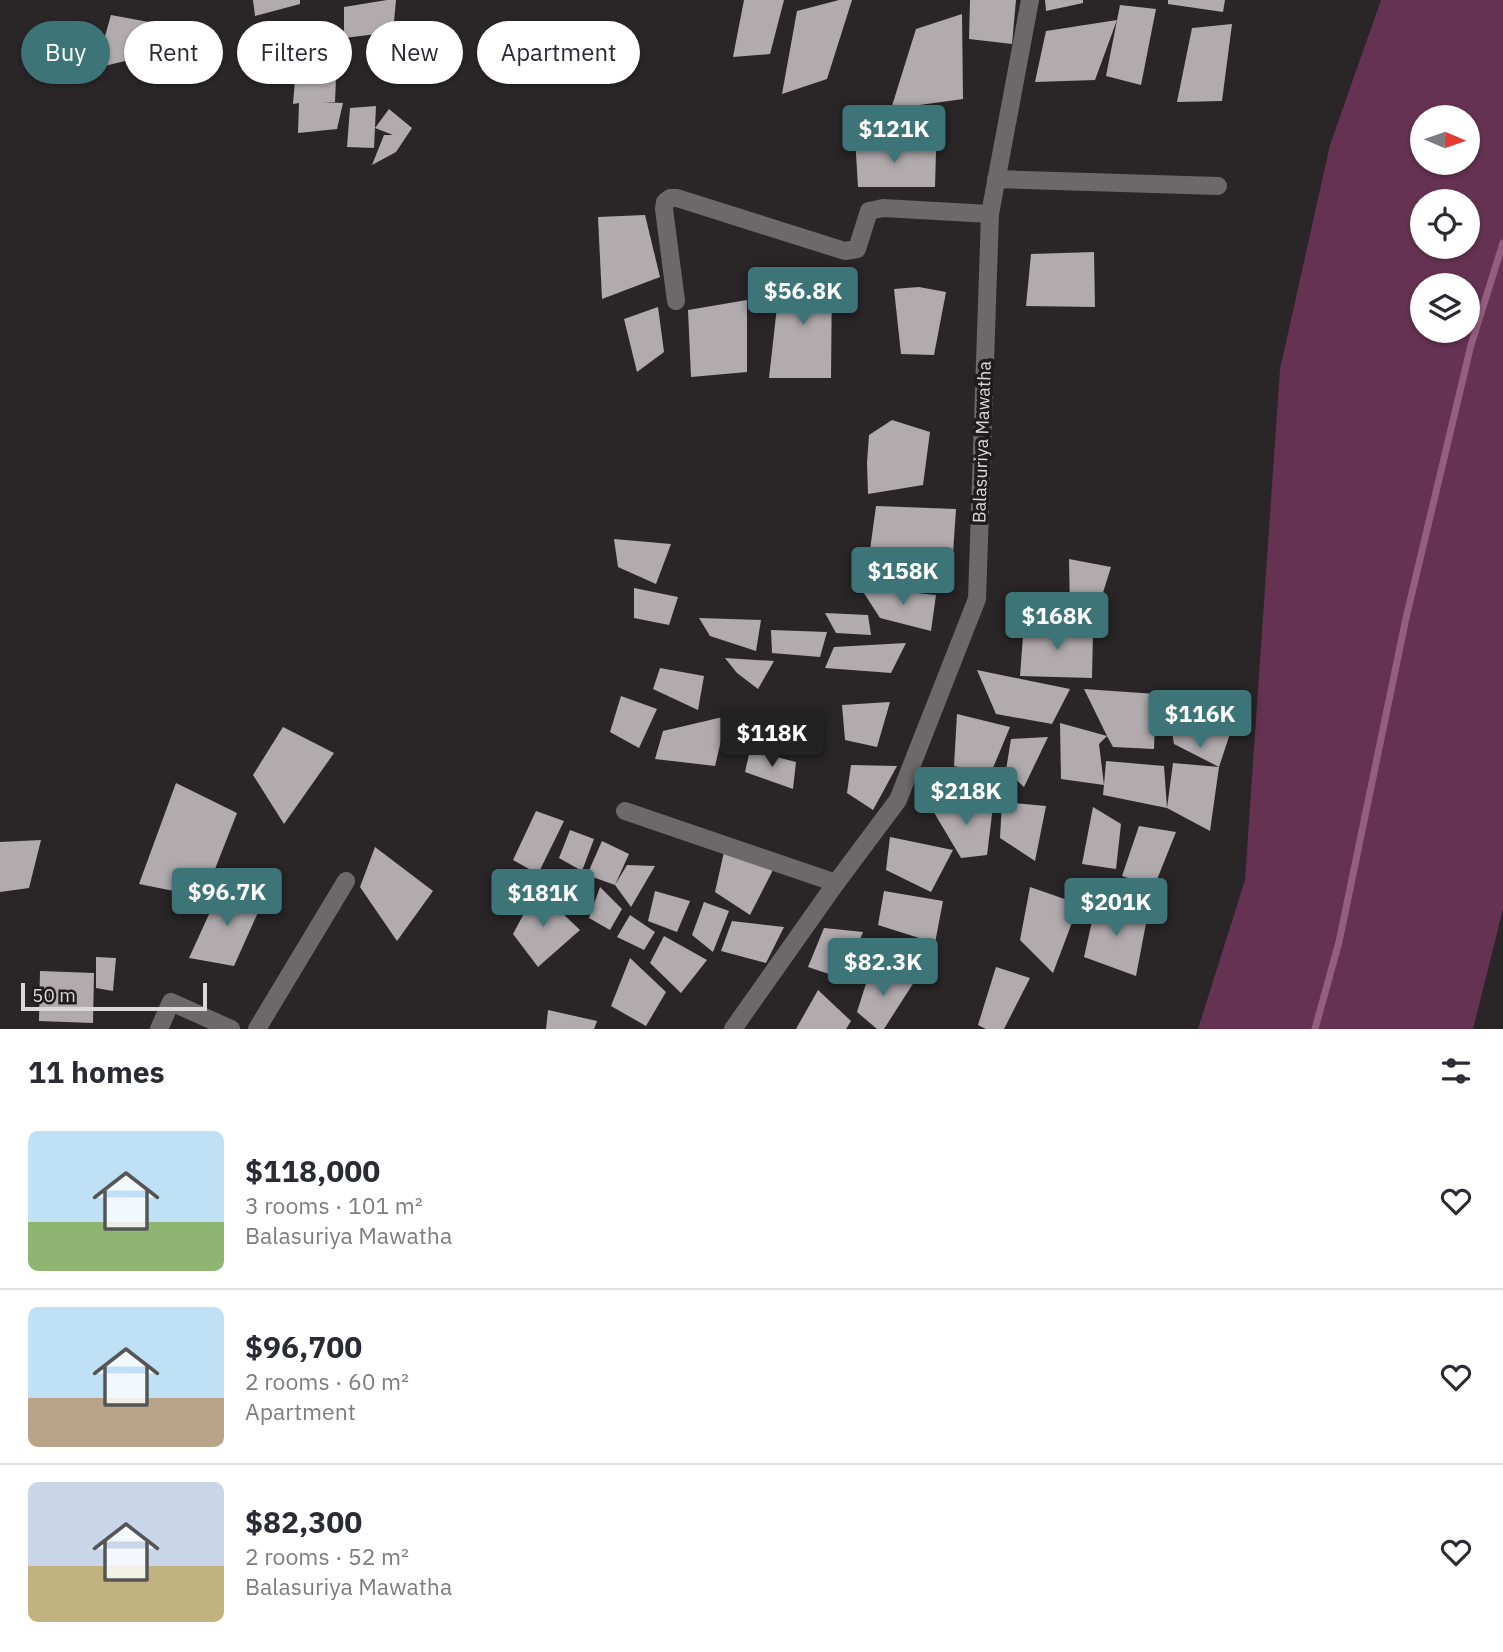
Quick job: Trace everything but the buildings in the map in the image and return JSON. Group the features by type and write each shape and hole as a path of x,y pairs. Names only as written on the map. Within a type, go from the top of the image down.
{"street":[{"name":"Balasuriya Mawatha","path":"733,1029 898,800 977,599 990,214 1030,0"},
{"path":"996,179 1218,186"},
{"path":"676,302 664,209 665,202 670,198 702,205 845,251 857,249 869,211 883,208 990,214"},
{"path":"625,811 836,883"},
{"path":"257,1029 346,881"},
{"path":"159,1029 171,1002 231,1029"}],"shaded area":[{"path":"1381,0 1503,0 1503,909 1473,1029 1198,1029 1245,880 1280,369 1330,145"}],"waterway":[{"path":"1315,1029 1339,942 1406,618 1471,345 1503,243"}]}
